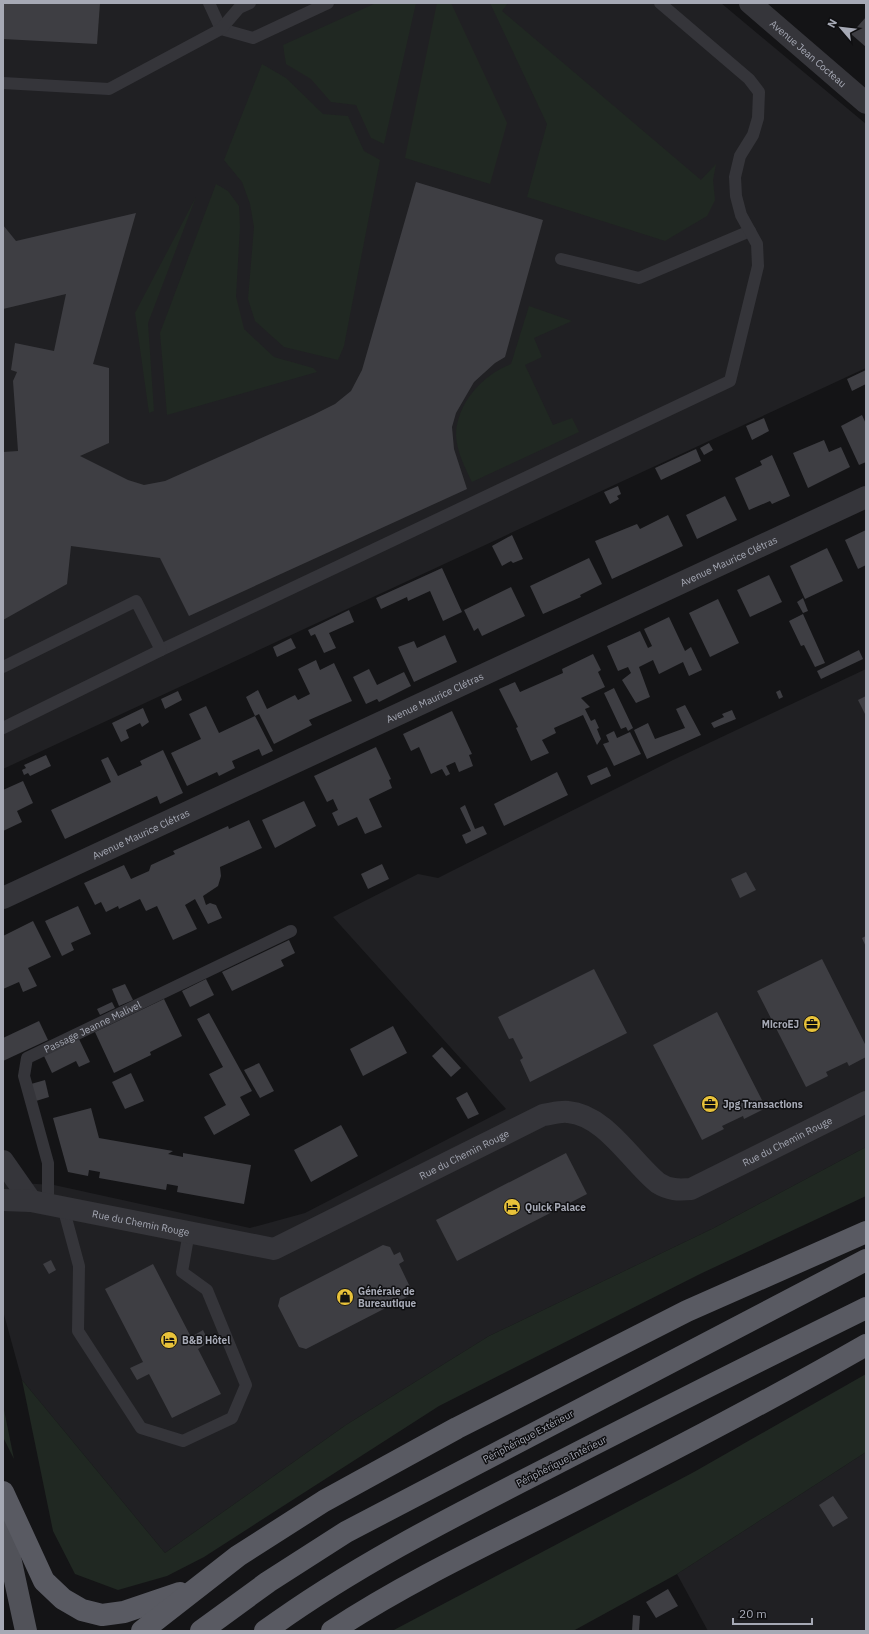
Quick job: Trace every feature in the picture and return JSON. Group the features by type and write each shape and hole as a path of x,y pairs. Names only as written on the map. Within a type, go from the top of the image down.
{"highway":[{"path":"142,1631 195,1588 238,1556 324,1500 457,1428 687,1311 866,1232"},
{"name":"Périphérique Extérieur","path":"201,1631 268,1582 346,1532 866,1260"},
{"name":"Périphérique Intérieur","path":"265,1631 300,1605 382,1555 739,1370 866,1308"},
{"path":"332,1631 355,1616 449,1563 727,1422 866,1345"},
{"path":"3,1492 44,1581 63,1599 82,1610 102,1615 124,1612 195,1588"}],"main road":[{"path":"3,1525 26,1631"}],"street":[{"name":"Avenue Jean Cocteau","path":"750,3 866,103"},
{"name":"Avenue Maurice Clétras","path":"3,898 866,498"},
{"name":"Rue du Chemin Rouge","path":"3,1200 48,1204 274,1249 544,1115 567,1112 586,1116 600,1125 658,1183 667,1188 678,1190 691,1189 866,1102"},
{"path":"3,1161 48,1204"}],"lane":[{"path":"209,3 221,29 253,38 328,3"},
{"path":"3,83 109,89 221,29 239,8 250,3"},
{"path":"3,728 161,650 730,381 758,266 757,244 741,215 736,196 735,177 740,156 753,135 758,118 759,92 749,79 660,3"},
{"path":"561,259 639,278 750,231"},
{"path":"3,667 136,602 161,650"},
{"name":"Passage Jeanne Malivel","path":"48,1204 48,1164 24,1076 27,1058 291,931"},
{"path":"48,1204 80,1266 78,1331 141,1428 182,1441 232,1418 246,1385 207,1290 182,1272 189,1232"}],"shaded area":[{"path":"3,3 721,3 866,124 866,368 3,769"},
{"path":"376,3 416,3 384,144 371,138 356,105 331,102 311,79 286,64 283,45"},
{"path":"437,3 451,3 507,123 490,184 405,158"},
{"path":"490,3 508,3 502,11 701,180 716,164 713,180 715,200 707,216 665,241 527,197 547,124"},
{"path":"262,64 286,78 323,114 348,116 364,151 380,160 344,346 338,360 284,347 255,321 248,299 254,227 250,204 242,182 224,160"},
{"path":"216,184 228,191 239,206 240,227 236,297 244,329 274,357 313,368 317,372 167,415 160,333"},
{"path":"196,197 148,323 154,411 149,413 135,313"},
{"path":"529,306 572,321 534,338 542,357 525,365 553,425 572,418 579,432 472,482 458,448 456,436 457,424 466,402 481,383 490,375 511,364"},
{"path":"866,669 866,1147 714,1228 489,1336 346,1425 165,1553 22,1380 3,1311 3,1182 54,1185 250,1228 305,1213 506,1109 333,917 418,874 438,878 673,760"},
{"path":"866,1147 866,1196 700,1274 439,1406 204,1557 167,1576 118,1590 75,1574 53,1531 22,1380 165,1553 346,1425 489,1336 714,1228"},
{"path":"866,1374 866,1452 677,1574 573,1631 392,1631 694,1472"},
{"path":"3,1405 14,1459 3,1437"},
{"path":"866,1452 866,1631 708,1631 677,1574"}],"building":[{"path":"3,3 100,3 97,44 3,39"},
{"path":"866,17 866,47 851,34"},
{"path":"416,182 543,220 505,357 495,363 474,382 456,413 452,427 454,449 467,489 189,616 160,558 71,546 67,584 3,620 3,452 18,451 13,381 17,372 11,370 15,343 54,351 66,294 3,309 3,225 16,241 136,213 93,364 109,368 109,443 80,456 128,480 144,485 165,481 313,415 335,404 351,391 362,370"},
{"path":"866,370 866,384 852,391 847,379"},
{"path":"862,415 866,424 866,462 859,465 841,426"},
{"path":"764,418 769,431 752,440 746,426"},
{"path":"824,440 829,452 841,447 850,467 808,488 793,453"},
{"path":"709,443 713,450 704,455 700,448"},
{"path":"696,449 701,461 661,480 655,468"},
{"path":"772,455 790,496 772,504 770,501 749,510 735,478 762,465 760,461"},
{"path":"618,486 621,494 617,496 619,499 610,504 604,492"},
{"path":"725,496 737,520 697,539 686,515"},
{"path":"668,515 683,546 612,579 595,541 637,524 640,529"},
{"path":"866,530 866,565 858,569 845,540"},
{"path":"512,535 523,559 513,563 511,561 502,566 492,546"},
{"path":"827,548 843,581 805,599 790,566"},
{"path":"589,558 602,584 580,595 581,597 543,614 530,586"},
{"path":"442,568 462,612 443,621 430,591 408,601 407,597 381,609 376,598"},
{"path":"769,575 782,602 750,617 737,590"},
{"path":"511,587 525,616 482,636 478,628 474,631 464,610"},
{"path":"803,598 808,611 803,613 797,602"},
{"path":"718,599 739,643 710,657 689,613"},
{"path":"349,610 354,622 329,633 336,648 324,653 315,634 311,636 308,630"},
{"path":"803,614 825,663 815,667 804,645 801,646 789,621"},
{"path":"669,617 685,651 691,647 702,670 689,676 683,662 659,674 653,660 639,667 650,697 636,703 622,680 631,673 628,667 618,671 607,646 640,631 648,648 652,646 644,629"},
{"path":"445,635 457,662 414,682 398,647 414,641 417,648"},
{"path":"291,638 296,648 277,657 273,647"},
{"path":"859,650 863,659 821,679 817,671"},
{"path":"593,654 601,670 598,672 605,687 581,698 590,707 585,709 591,721 595,719 599,728 597,729 601,739 597,745 583,715 554,728 556,733 542,740 549,753 531,761 516,728 518,727 499,689 515,682 520,692 563,673 562,669"},
{"path":"316,660 320,670 334,663 352,701 309,720 312,725 274,744 259,714 255,716 246,697 258,690 267,709 295,695 298,700 310,694 298,669"},
{"path":"369,669 377,685 404,672 411,686 379,702 377,699 366,704 353,677"},
{"path":"614,688 633,728 628,731 626,727 621,729 604,693"},
{"path":"780,690 783,697 779,699 776,692"},
{"path":"178,691 182,700 165,709 161,699"},
{"path":"866,696 866,716 858,700"},
{"path":"685,705 701,735 647,759 634,730 648,723 655,739 685,728 676,709"},
{"path":"206,706 219,733 255,716 273,751 262,756 259,749 232,761 235,768 219,776 217,772 187,786 171,753 201,739 189,714"},
{"path":"143,708 149,722 142,727 140,723 126,730 129,738 121,742 112,723"},
{"path":"732,710 736,719 714,728 711,723 724,717 722,714"},
{"path":"452,711 472,754 469,755 473,766 459,772 455,762 446,766 450,774 446,776 442,769 431,774 419,747 411,751 403,734"},
{"path":"614,731 617,738 630,732 641,754 614,766 603,744 609,742 606,735"},
{"path":"376,747 391,779 389,780 392,788 369,799 382,827 365,834 357,817 338,826 332,813 338,810 333,799 327,802 314,776"},
{"path":"163,750 183,793 160,804 157,796 65,839 51,810 111,782 101,760 108,757 118,776 142,765 140,761"},
{"path":"46,755 51,766 30,776 28,773 24,775 22,770 26,768 24,765"},
{"path":"607,767 611,776 591,785 587,776"},
{"path":"557,772 568,795 504,826 494,804"},
{"path":"23,781 33,803 17,811 22,822 3,831 3,790"},
{"path":"304,801 316,826 275,848 262,820"},
{"path":"465,805 475,829 483,826 487,834 466,844 462,835 471,831 460,808"},
{"path":"249,820 262,848 220,867 221,876 218,886 203,896 206,905 210,903 216,905 222,918 208,924 195,899 185,905 197,929 173,940 157,906 146,911 140,899 119,909 118,906 106,912 101,902 95,905 84,883 124,865 131,879 149,871 151,865 175,854 173,851 228,826 229,829"},
{"path":"382,864 389,879 368,889 361,874"},
{"path":"746,872 756,890 740,898 731,879"},
{"path":"78,906 91,934 71,943 74,950 62,956 45,921"},
{"path":"33,921 51,957 28,968 37,986 23,992 19,982 3,989 3,936"},
{"path":"866,936 866,947 862,938"},
{"path":"289,940 295,953 281,960 284,966 232,991 222,972"},
{"path":"822,959 866,1046 866,1057 849,1066 847,1062 826,1072 828,1076 806,1087 757,991"},
{"path":"594,969 627,1033 530,1082 520,1060 523,1058 513,1038 509,1039 498,1017"},
{"path":"206,979 214,995 190,1007 182,991"},
{"path":"125,984 133,1000 119,1006 112,989"},
{"path":"164,999 182,1036 150,1052 151,1055 114,1073 95,1032"},
{"path":"112,1002 115,1008 100,1015 97,1009"},
{"path":"717,1012 766,1108 744,1119 743,1116 722,1126 724,1129 702,1140 653,1045"},
{"path":"209,1013 252,1091 240,1097 250,1115 214,1135 204,1117 226,1105 209,1074 223,1067 197,1019"},
{"path":"39,1021 48,1040 3,1061 3,1038"},
{"path":"393,1026 407,1053 363,1076 350,1049"},
{"path":"79,1039 90,1062 79,1067 76,1061 52,1073 44,1056"},
{"path":"442,1047 461,1068 451,1077 432,1056"},
{"path":"259,1063 274,1091 260,1098 244,1070"},
{"path":"131,1073 144,1101 125,1109 112,1082"},
{"path":"45,1080 49,1097 36,1101 31,1084"},
{"path":"467,1092 479,1114 468,1119 456,1098"},
{"path":"91,1108 99,1138 173,1151 168,1154 183,1157 183,1153 251,1165 244,1204 177,1192 178,1186 167,1184 166,1190 99,1178 100,1172 89,1170 88,1176 68,1172 53,1118"},
{"path":"341,1125 358,1156 311,1182 294,1150"},
{"name":"Quick Palace","path":"566,1153 587,1194 457,1261 436,1220"},
{"name":"Générale de Bureautique","path":"383,1245 390,1247 394,1255 400,1252 404,1261 399,1264 411,1289 409,1296 306,1349 299,1347 278,1306 280,1298"},
{"path":"51,1260 56,1270 49,1274 43,1264"},
{"name":"B&B Hôtel","path":"153,1264 191,1337 203,1330 209,1342 198,1349 221,1394 172,1418 149,1374 137,1380 130,1368 143,1362 105,1289"},
{"path":"833,1496 848,1518 833,1527 819,1505"},
{"path":"668,1589 678,1606 656,1618 646,1602"},
{"path":"633,1615 640,1616 639,1631 632,1631"}],"place":[{"name":"MicroEJ","path":"812,1024"},
{"name":"Jpg Transactions","path":"710,1104"},
{"name":"Quick Palace","path":"512,1207"},
{"name":"Générale de Bureautique","path":"345,1297"},
{"name":"B&B Hôtel","path":"169,1340"}]}
